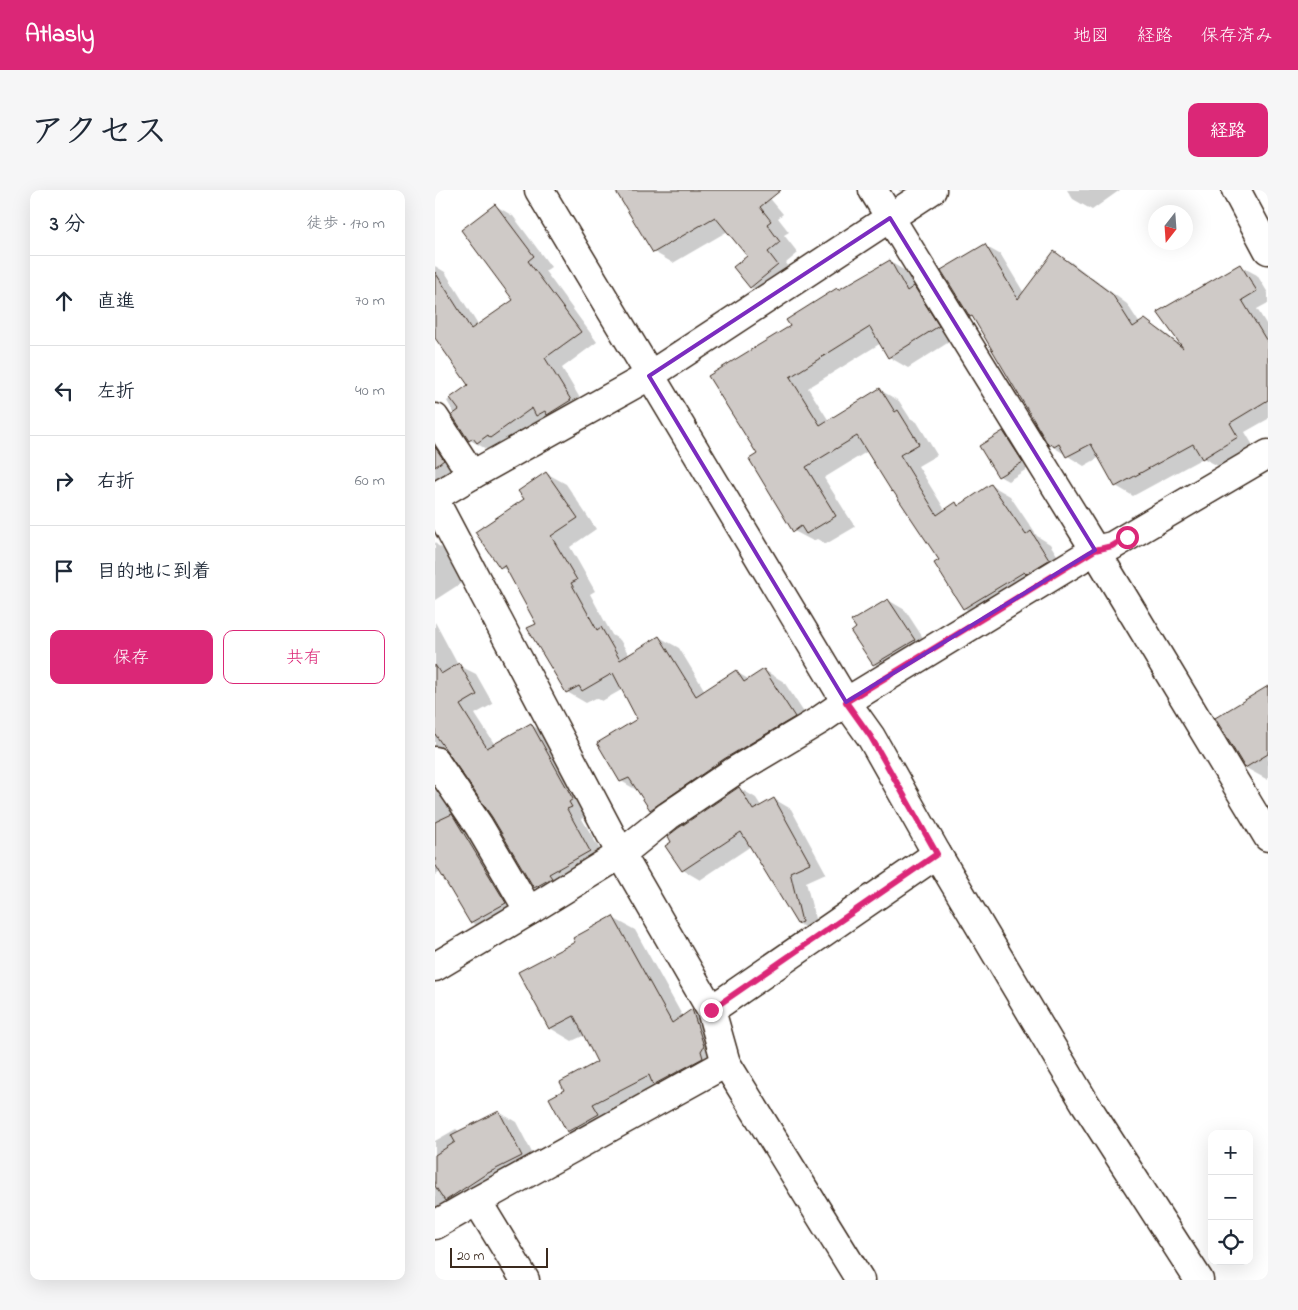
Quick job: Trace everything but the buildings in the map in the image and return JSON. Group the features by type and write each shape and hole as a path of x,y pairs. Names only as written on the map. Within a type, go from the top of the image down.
{"street":[{"path":"539,190 846,702 871,737 937,854 1085,1103 1199,1280"},
{"path":"873,190 1095,550 1259,799 1268,837"},
{"path":"861,1280 726,1063 711,1010 621,854 435,499 472,474 649,376 932,190"},
{"path":"1236,190 1268,250"},
{"path":"435,418 472,474"},
{"path":"435,967 621,854 676,810 733,772 846,702 1095,550 1112,546 1268,454"},
{"path":"435,761 479,826 529,911"},
{"path":"711,1010 937,854"},
{"path":"435,1226 726,1063"},
{"path":"477,1201 525,1280"}],"highlighted area":[{"path":"890,218 1095,550 846,702 649,376"}],"route":[{"path":"711,1010 937,854 871,737 846,702 1095,550 1112,546 1127,537"}]}
